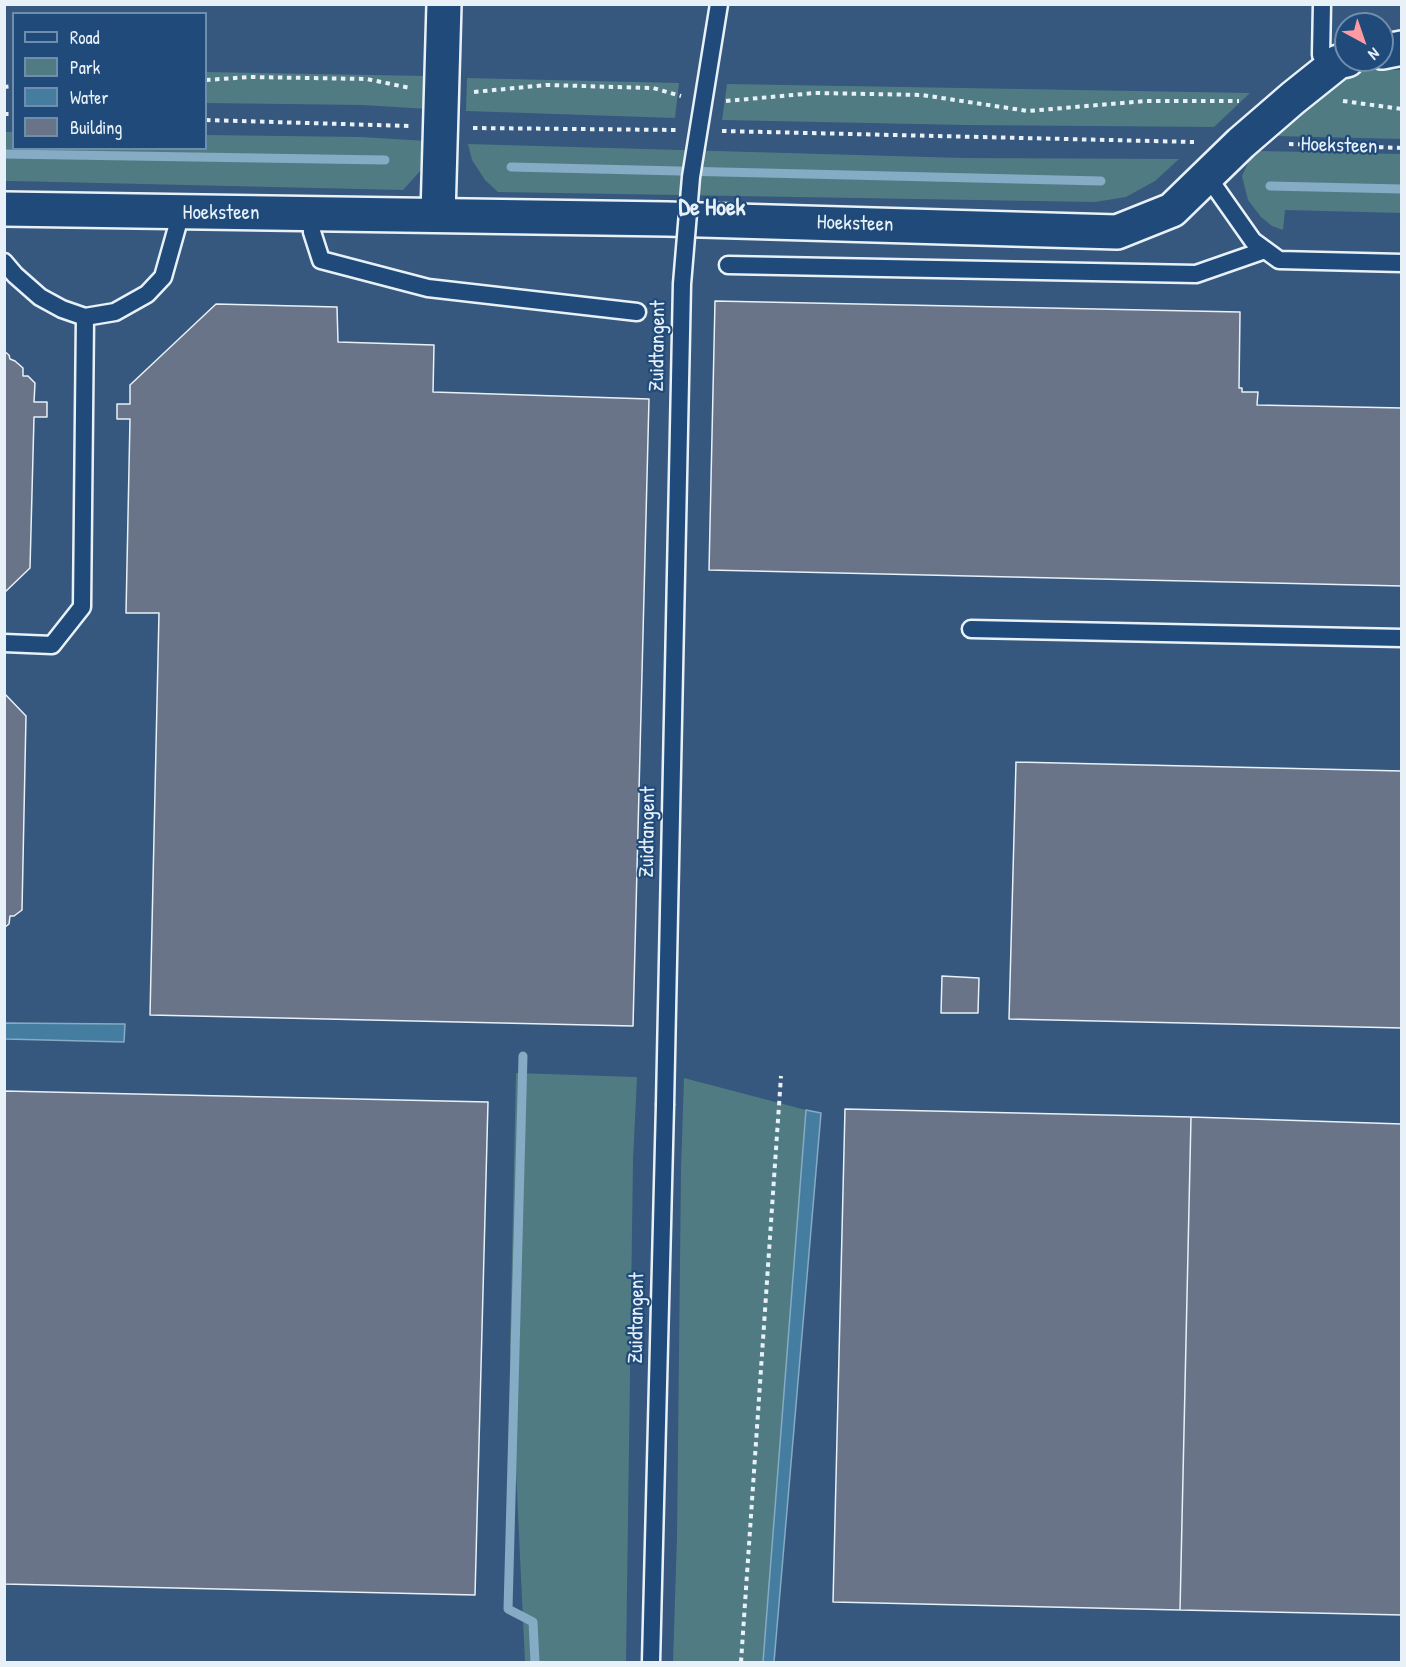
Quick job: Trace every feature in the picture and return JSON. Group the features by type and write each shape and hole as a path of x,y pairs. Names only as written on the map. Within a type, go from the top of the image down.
{"street":[{"path":"438,215 444,4"},
{"name":"Hoeksteen","path":"4,209 656,219 1117,232 1172,210 1241,143 1334,65"}],"lane":[{"name":"Zuidtangent","path":"651,1662 682,284 691,177 719,4"},
{"path":"1322,4 1334,58"},
{"path":"1208,177 1253,241 1279,260 1401,263"},
{"path":"4,262 40,297 62,309 85,317 115,312 147,294 163,277 181,213"},
{"path":"310,214 312,232 321,260 428,288 637,312"},
{"path":"728,265 1196,274 1265,250"},
{"path":"4,643 52,645 82,608 85,317"},
{"path":"971,629 1401,638"}],"path":[{"path":"207,80 250,77 367,79 442,95 546,85 653,88 684,97"},
{"path":"1303,90 1333,99 1401,109"},
{"path":"715,101 815,93 922,95 1028,111 1146,101 1242,101"},
{"name":"Hoeksteen","path":"712,130 1401,148"},
{"path":"741,1662 781,1076"}],"shaded area":[{"path":"5,5 1401,5 1401,1662 5,1662"}],"green space":[{"path":"1401,70 1401,139 1275,136 1329,88 1355,72"},
{"path":"207,72 428,76 428,109 362,105 207,103"},
{"path":"467,78 679,83 675,118 466,111"},
{"path":"727,84 1250,93 1214,127 965,125 722,120"},
{"path":"4,132 12,132 12,150 207,150 207,135 361,137 427,141 422,169 403,190 5,181"},
{"path":"468,144 964,158 1179,159 1155,181 1126,197 1095,202 498,192 485,180 472,160"},
{"path":"1260,151 1401,154 1401,213 1285,210 1283,230 1272,226 1261,217 1248,200 1242,176 1249,161"},
{"path":"516,1073 637,1077 633,1161 626,1662 525,1662 510,1345"},
{"path":"684,1078 806,1110 763,1662 673,1662"}],"water":[{"path":"5,1023 125,1024 124,1042 5,1039"},
{"path":"806,1110 821,1113 774,1662 763,1662"}],"building":[{"path":"715,301 1240,312 1239,388 1242,388 1242,392 1258,392 1257,405 1402,408 1402,586 709,570"},
{"path":"216,304 337,307 338,342 434,345 433,392 649,399 633,1026 150,1015 159,613 126,613 130,419 117,419 117,404 130,404 130,385"},
{"path":"4,351 10,359 23,368 23,376 28,376 35,383 34,402 47,402 47,417 34,417 30,568 4,593"},
{"path":"4,693 26,716 22,910 10,916 9,924 4,928"},
{"path":"1016,762 1402,771 1402,1028 1009,1019"},
{"path":"942,976 979,978 978,1013 941,1013"},
{"path":"4,1091 488,1102 475,1595 4,1584"},
{"path":"845,1109 1191,1117 1180,1610 833,1602"},
{"path":"1191,1117 1402,1124 1402,1615 1180,1610"}],"waterway":[{"path":"4,154 385,160"},
{"path":"511,167 1101,181"},
{"path":"1270,186 1402,189"},
{"path":"523,1056 508,1609 533,1622 535,1662"}],"district":[{"name":"De Hoek","path":"712,209"}]}
